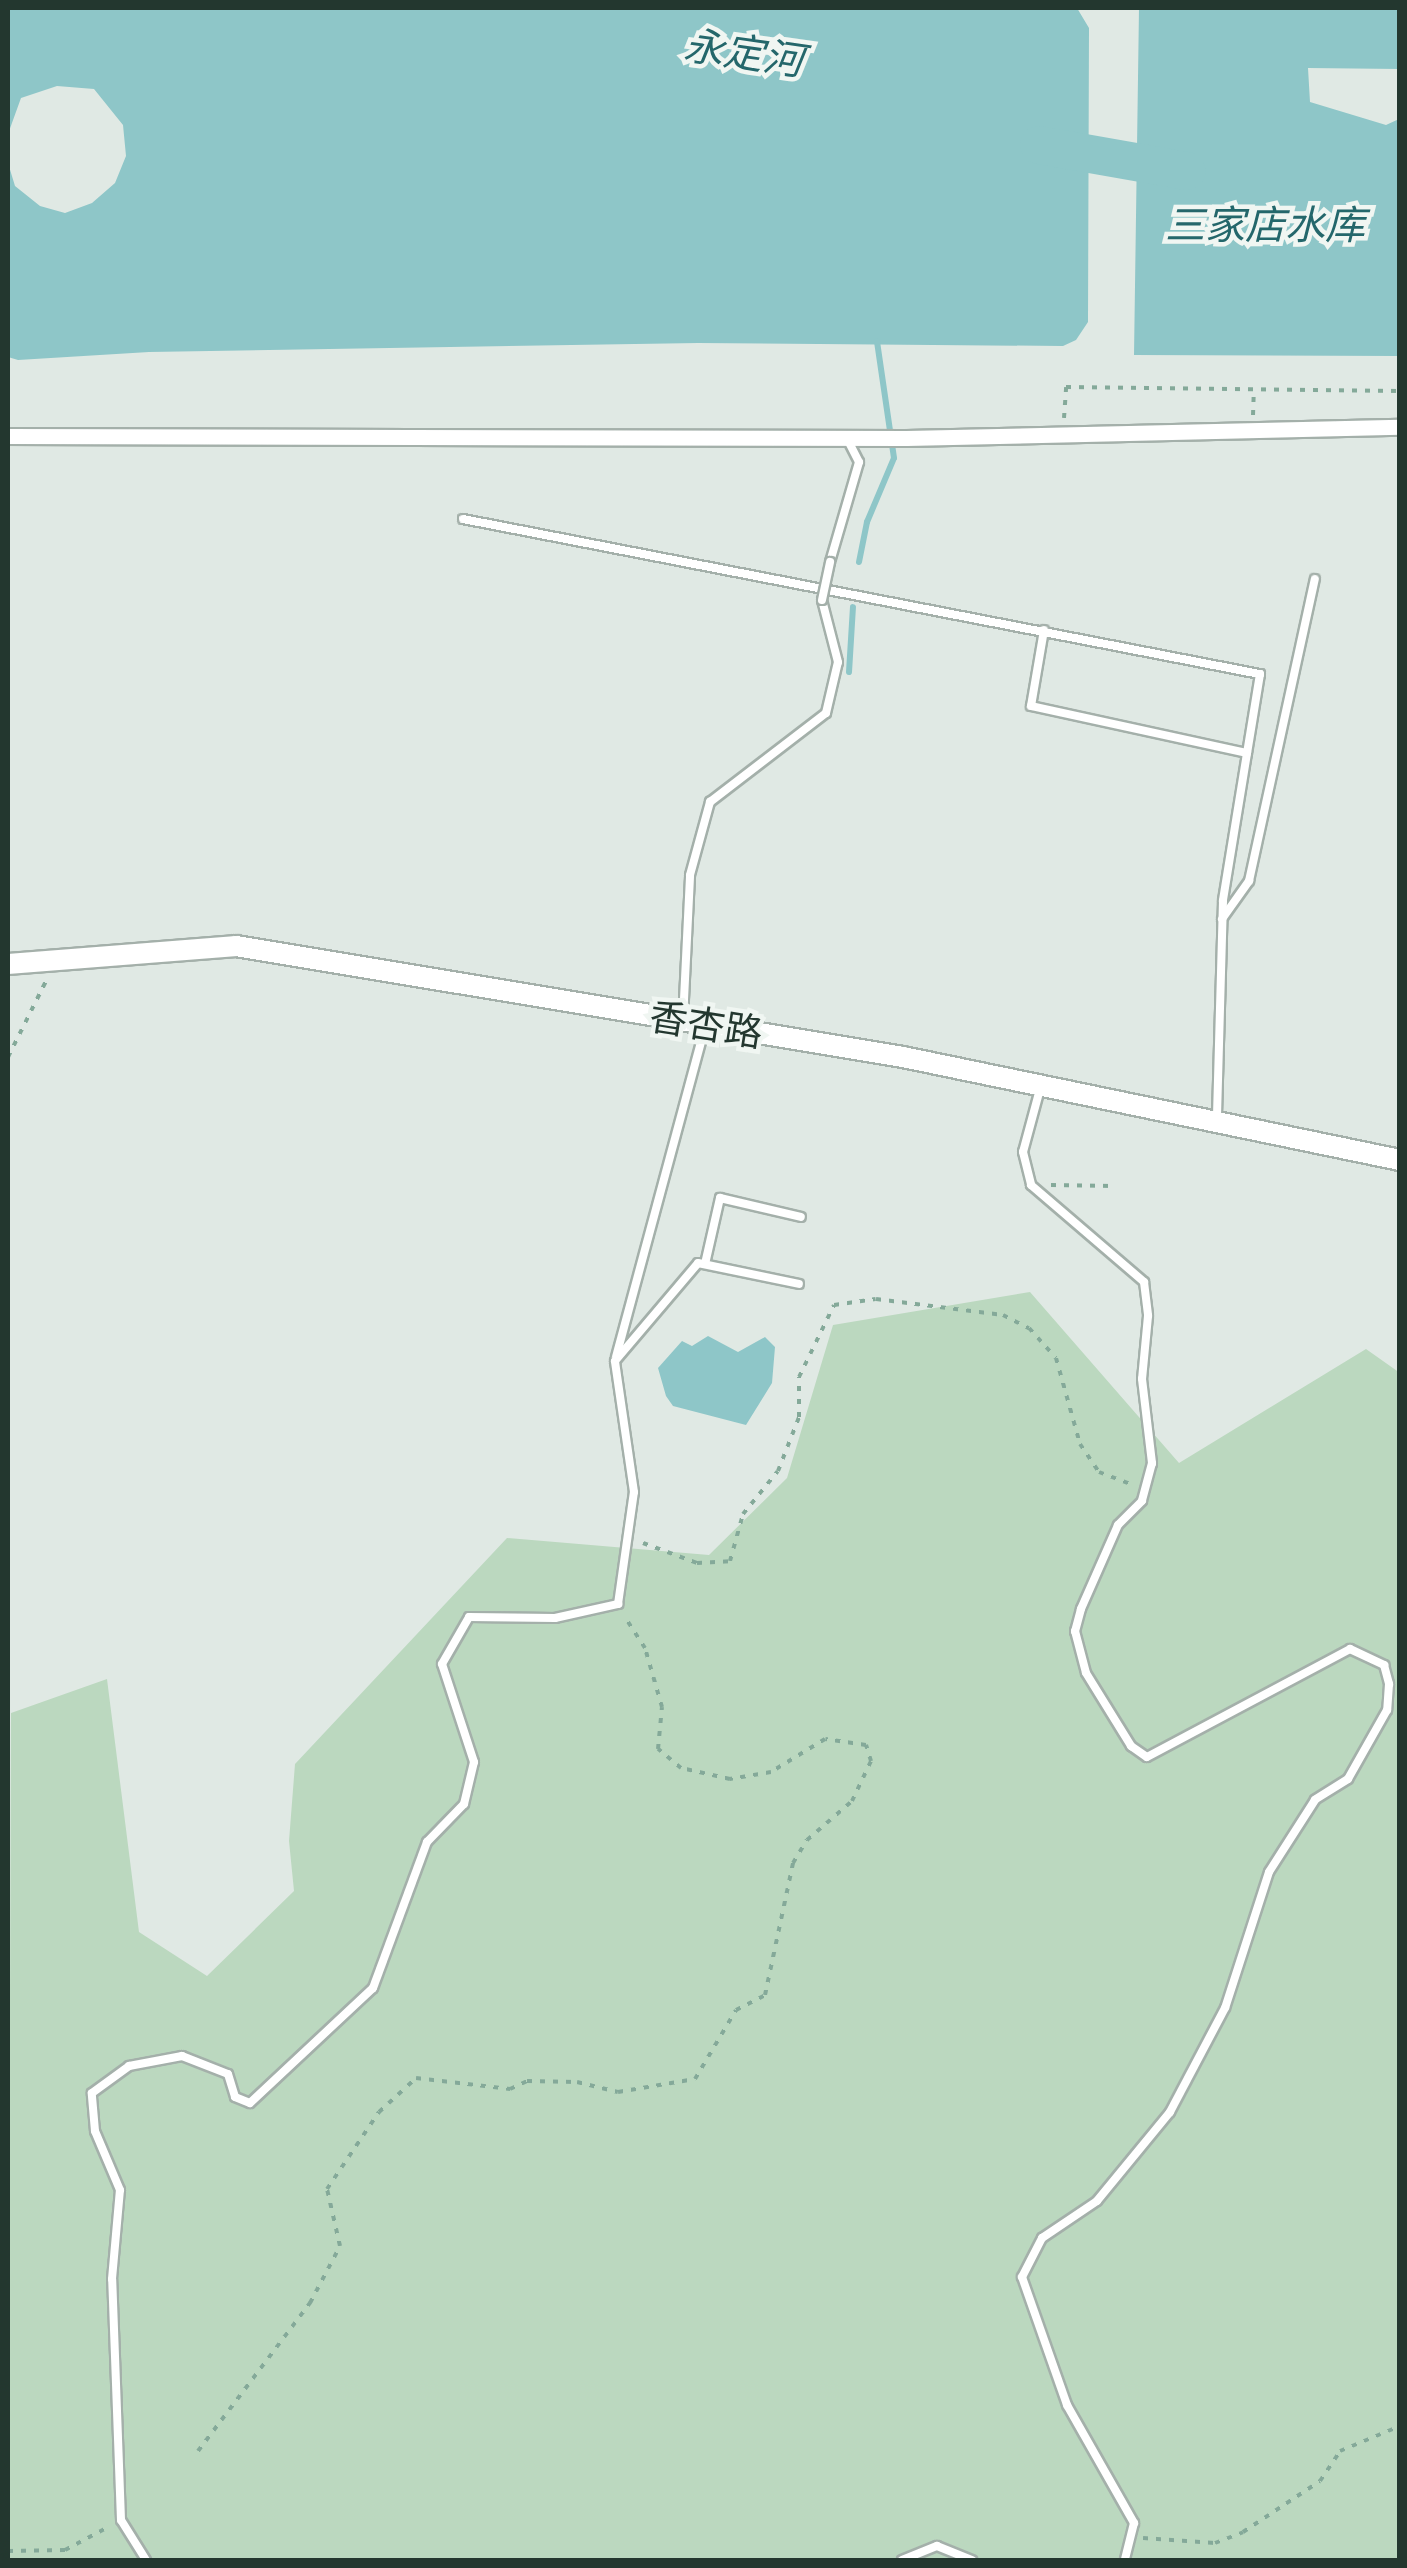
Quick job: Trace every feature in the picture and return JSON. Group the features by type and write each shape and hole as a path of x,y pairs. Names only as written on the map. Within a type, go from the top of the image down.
{"street":[{"path":"8,436 906,438 1400,427"},
{"name":"香杏路","path":"8,964 55,964 236,946 706,1024 1041,1085 1400,1160"}],"lane":[{"path":"683,1021 690,875 710,802 826,713 838,662 822,600 860,462 848,438"},
{"path":"463,519 1260,674 1222,919 1217,1120"},
{"path":"1222,919 1248,880 1315,579"},
{"path":"1044,630 1031,706 1247,753"},
{"path":"146,2560 122,2520 112,2278 120,2190 95,2130 92,2092 129,2066 182,2056 228,2074 234,2097 250,2103 277,2080 373,1988 427,1842 464,1804 474,1762 442,1664 469,1617 555,1618 618,1604 634,1492 615,1361 706,1024"},
{"path":"1041,1085 1023,1152 1031,1185 1144,1282 1148,1316 1142,1379 1152,1463 1145,1489 1118,1525 1075,1631 1086,1673 1130,1746 1147,1758 1170,1750 1350,1649 1384,1665 1389,1684 1387,1710 1348,1778 1314,1800 1270,1872 1225,2008 1170,2112 1097,2202 1042,2238 1022,2277 1067,2405 1111,2475 1134,2523 1126,2560"},
{"path":"704,1264 720,1198 801,1217"},
{"path":"615,1361 698,1263 800,1284"},
{"path":"902,2560 937,2546 972,2560"}],"path":[{"path":"1062,434 1066,387 1400,391"},
{"path":"1253,430 1254,389"},
{"path":"8,1058 55,964"},
{"path":"1031,1185 1114,1186"},
{"path":"627,1537 697,1563 730,1561 743,1514 778,1472 800,1418 799,1377 834,1306 876,1299 1004,1315 1029,1328 1056,1358 1080,1444 1099,1472 1145,1489"},
{"path":"198,2451 325,2274 340,2246 327,2189 379,2112 416,2078 510,2089 527,2081 576,2082 618,2092 695,2079 736,2010 766,1995 793,1863 807,1840 852,1802 871,1761 866,1745 853,1739 825,1739 771,1772 730,1779 681,1768 658,1749 662,1706 645,1648 618,1604"},
{"path":"1133,2536 1166,2544 1215,2543 1242,2532 1320,2481 1340,2451 1400,2426"},
{"path":"8,2551 64,2550 122,2520"}],"green space":[{"path":"1030,1292 1179,1463 1366,1349 1400,1373 1399,2560 8,2560 11,1713 107,1679 139,1932 207,1976 294,1891 289,1841 295,1764 507,1538 709,1555 787,1478 833,1325"}],"water":[{"path":"8,8 1077,8 1089,28 1088,322 1076,340 1063,346 698,343 149,352 18,360 8,357 8,163 15,186 40,206 65,213 92,203 115,183 126,156 123,125 94,89 57,86 21,98 8,134"},
{"name":"三家店水库","path":"1139,8 1399,8 1399,69 1308,68 1310,102 1386,125 1399,119 1399,356 1134,355"},
{"path":"708,1336 738,1352 765,1337 775,1347 772,1383 746,1425 673,1406 666,1396 658,1368 682,1341 692,1346"}],"waterway":[{"name":"永定河","path":"1039,145 1187,171"},
{"path":"859,562 867,522 894,458 877,341"},
{"path":"849,672 853,607"}]}
